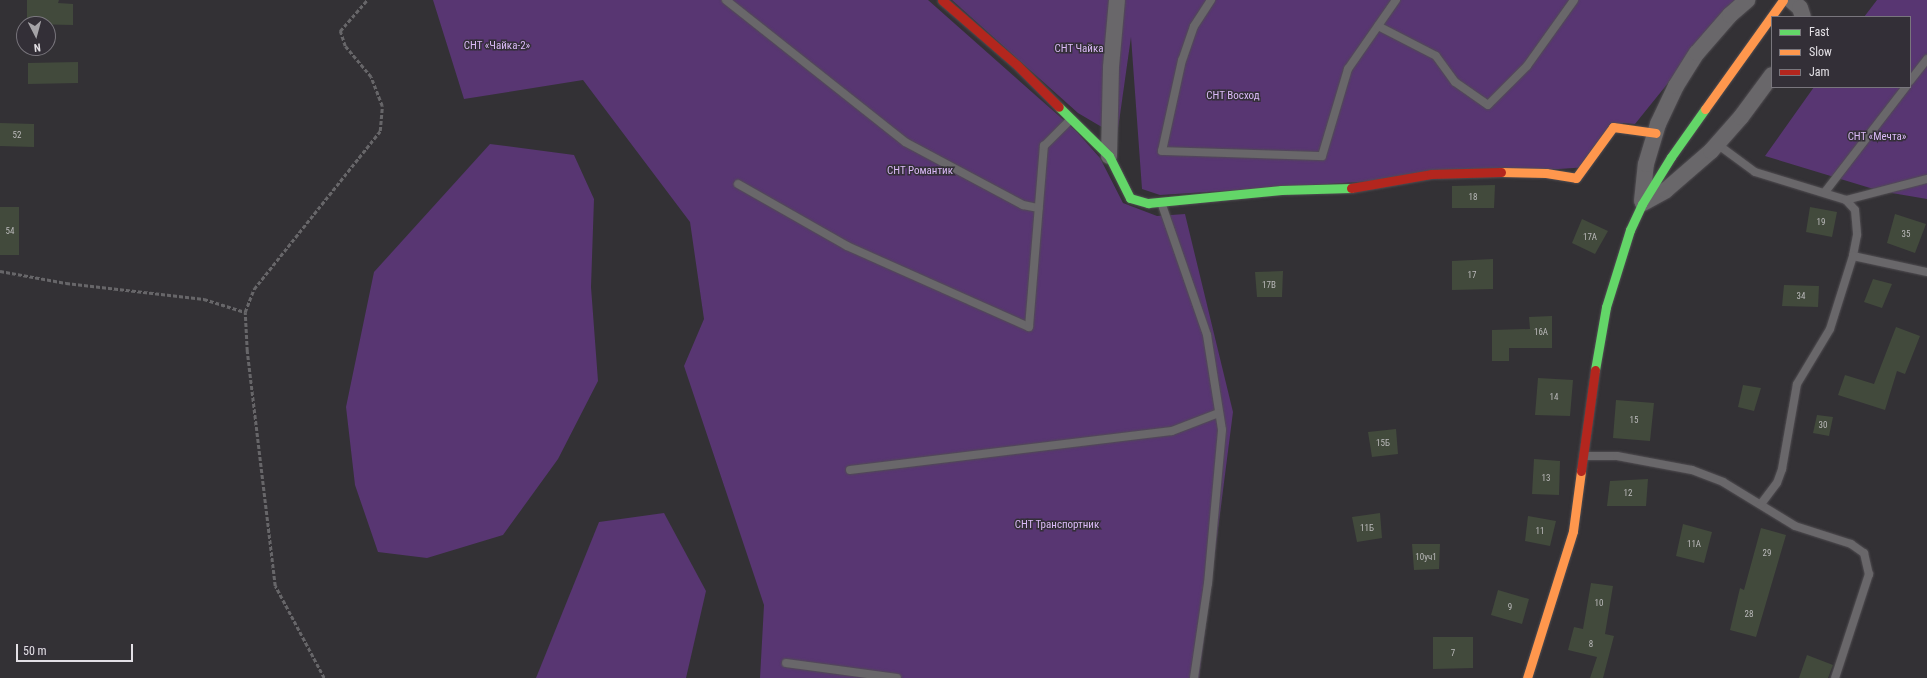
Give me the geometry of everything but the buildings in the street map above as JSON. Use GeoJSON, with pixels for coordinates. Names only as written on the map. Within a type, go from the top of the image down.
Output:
{"type":"FeatureCollection","features":[{"type":"Feature","properties":{"kind":"street"},"geometry":{"type":"LineString","coordinates":[[942,0],[1017,65],[1109,156],[1130,198],[1148,203],[1281,190],[1364,188],[1431,174],[1480,171],[1546,173],[1576,178],[1613,127],[1656,133]]}},
{"type":"Feature","properties":{"kind":"street"},"geometry":{"type":"LineString","coordinates":[[1109,156],[1111,66],[1117,0]]}},
{"type":"Feature","properties":{"kind":"street"},"geometry":{"type":"LineString","coordinates":[[1642,204],[1646,164],[1656,133],[1676,86],[1697,53],[1730,15],[1747,0]]}},
{"type":"Feature","properties":{"kind":"street"},"geometry":{"type":"LineString","coordinates":[[1771,16],[1783,0]]}},
{"type":"Feature","properties":{"kind":"street"},"geometry":{"type":"LineString","coordinates":[[1791,0],[1800,8],[1803,16]]}},
{"type":"Feature","properties":{"kind":"street"},"geometry":{"type":"LineString","coordinates":[[1527,678],[1573,531],[1597,354],[1606,307],[1618,264],[1642,204],[1670,157],[1771,17]]}},
{"type":"Feature","properties":{"kind":"street"},"geometry":{"type":"LineString","coordinates":[[1642,204],[1666,190],[1717,144],[1741,117],[1771,76]]}},
{"type":"Feature","properties":{"kind":"lane"},"geometry":{"type":"LineString","coordinates":[[726,0],[906,142],[1023,205],[1039,208]]}},
{"type":"Feature","properties":{"kind":"lane"},"geometry":{"type":"LineString","coordinates":[[1211,0],[1194,26],[1182,60],[1162,151],[1322,156],[1348,69],[1396,0]]}},
{"type":"Feature","properties":{"kind":"lane"},"geometry":{"type":"LineString","coordinates":[[1378,26],[1436,56],[1455,82],[1488,105],[1527,66],[1574,0]]}},
{"type":"Feature","properties":{"kind":"lane"},"geometry":{"type":"LineString","coordinates":[[1911,81],[1927,59]]}},
{"type":"Feature","properties":{"kind":"lane"},"geometry":{"type":"LineString","coordinates":[[1825,192],[1905,88]]}},
{"type":"Feature","properties":{"kind":"lane"},"geometry":{"type":"LineString","coordinates":[[738,184],[847,246],[1029,327],[1044,146],[1072,118]]}},
{"type":"Feature","properties":{"kind":"lane"},"geometry":{"type":"LineString","coordinates":[[1717,144],[1755,172],[1825,192],[1846,200],[1855,210],[1857,235],[1853,256],[1830,329],[1797,384],[1782,469],[1777,483],[1761,504]]}},
{"type":"Feature","properties":{"kind":"lane"},"geometry":{"type":"LineString","coordinates":[[1846,200],[1927,179]]}},
{"type":"Feature","properties":{"kind":"lane"},"geometry":{"type":"LineString","coordinates":[[1160,202],[1207,335],[1222,430],[1208,583],[1194,678]]}},
{"type":"Feature","properties":{"kind":"lane"},"geometry":{"type":"LineString","coordinates":[[1853,256],[1927,272]]}},
{"type":"Feature","properties":{"kind":"lane"},"geometry":{"type":"LineString","coordinates":[[850,470],[1172,431],[1219,413]]}},
{"type":"Feature","properties":{"kind":"lane"},"geometry":{"type":"LineString","coordinates":[[1584,456],[1617,456],[1692,470],[1723,482],[1795,526],[1851,544],[1864,553],[1869,574],[1835,678]]}},
{"type":"Feature","properties":{"kind":"lane"},"geometry":{"type":"LineString","coordinates":[[786,663],[897,678]]}},
{"type":"Feature","properties":{"kind":"path"},"geometry":{"type":"LineString","coordinates":[[324,678],[276,586],[247,351],[245,312],[254,289],[380,131],[382,106],[371,77],[345,46],[340,31],[367,0]]}},
{"type":"Feature","properties":{"kind":"path"},"geometry":{"type":"LineString","coordinates":[[0,271],[66,283],[204,299],[245,312]]}},
{"type":"Feature","properties":{"kind":"green space"},"geometry":{"type":"Polygon","coordinates":[[[433,0],[928,0],[1076,131],[1100,158],[1123,203],[1157,216],[1185,214],[1233,412],[1199,678],[760,678],[764,605],[684,366],[704,319],[690,222],[583,80],[464,99],[433,0]]]}},
{"type":"Feature","properties":{"kind":"green space","name":"СНТ Восход"},"geometry":{"type":"Polygon","coordinates":[[[952,0],[1735,0],[1635,124],[1623,123],[1589,167],[1160,195],[1142,189],[1131,37],[1117,136],[1078,113],[952,0]]]}},
{"type":"Feature","properties":{"kind":"green space","name":"СНТ «Мечта»"},"geometry":{"type":"Polygon","coordinates":[[[1877,0],[1927,0],[1927,199],[1880,191],[1765,156],[1813,88],[1911,88],[1911,16],[1865,16],[1877,0]]]}},
{"type":"Feature","properties":{"kind":"green space"},"geometry":{"type":"Polygon","coordinates":[[[490,144],[574,155],[594,199],[591,287],[598,381],[558,459],[503,535],[427,558],[378,552],[355,485],[346,407],[374,272],[490,144]]]}},
{"type":"Feature","properties":{"kind":"green space"},"geometry":{"type":"Polygon","coordinates":[[[664,513],[706,591],[686,678],[536,678],[599,522],[664,513]]]}},
{"type":"Feature","properties":{"kind":"traffic: fast"},"geometry":{"type":"LineString","coordinates":[[1059,107],[1109,156],[1130,198],[1148,203],[1281,190],[1351,188]]}},
{"type":"Feature","properties":{"kind":"traffic: fast"},"geometry":{"type":"LineString","coordinates":[[1595,370],[1606,307],[1630,230],[1642,204],[1671,157],[1705,109]]}},
{"type":"Feature","properties":{"kind":"traffic: slow"},"geometry":{"type":"LineString","coordinates":[[1772,16],[1783,0]]}},
{"type":"Feature","properties":{"kind":"traffic: slow"},"geometry":{"type":"LineString","coordinates":[[1705,109],[1771,17]]}},
{"type":"Feature","properties":{"kind":"traffic: slow"},"geometry":{"type":"LineString","coordinates":[[1501,172],[1546,173],[1576,178],[1613,127],[1656,133]]}},
{"type":"Feature","properties":{"kind":"traffic: slow"},"geometry":{"type":"LineString","coordinates":[[1527,678],[1573,531],[1581,471]]}},
{"type":"Feature","properties":{"kind":"traffic: jam"},"geometry":{"type":"LineString","coordinates":[[942,0],[1017,65],[1059,107]]}},
{"type":"Feature","properties":{"kind":"traffic: jam"},"geometry":{"type":"LineString","coordinates":[[1351,188],[1431,174],[1501,172]]}},
{"type":"Feature","properties":{"kind":"traffic: jam"},"geometry":{"type":"LineString","coordinates":[[1581,471],[1595,370]]}},
{"type":"Feature","properties":{"kind":"park label","name":"СНТ «Чайка-2»"},"geometry":{"type":"Point","coordinates":[497,46]}},
{"type":"Feature","properties":{"kind":"park label","name":"СНТ Чайка"},"geometry":{"type":"Point","coordinates":[1079,49]}},
{"type":"Feature","properties":{"kind":"park label","name":"СНТ Романтик"},"geometry":{"type":"Point","coordinates":[920,171]}},
{"type":"Feature","properties":{"kind":"park label","name":"СНТ Транспортник"},"geometry":{"type":"Point","coordinates":[1057,525]}}]}
